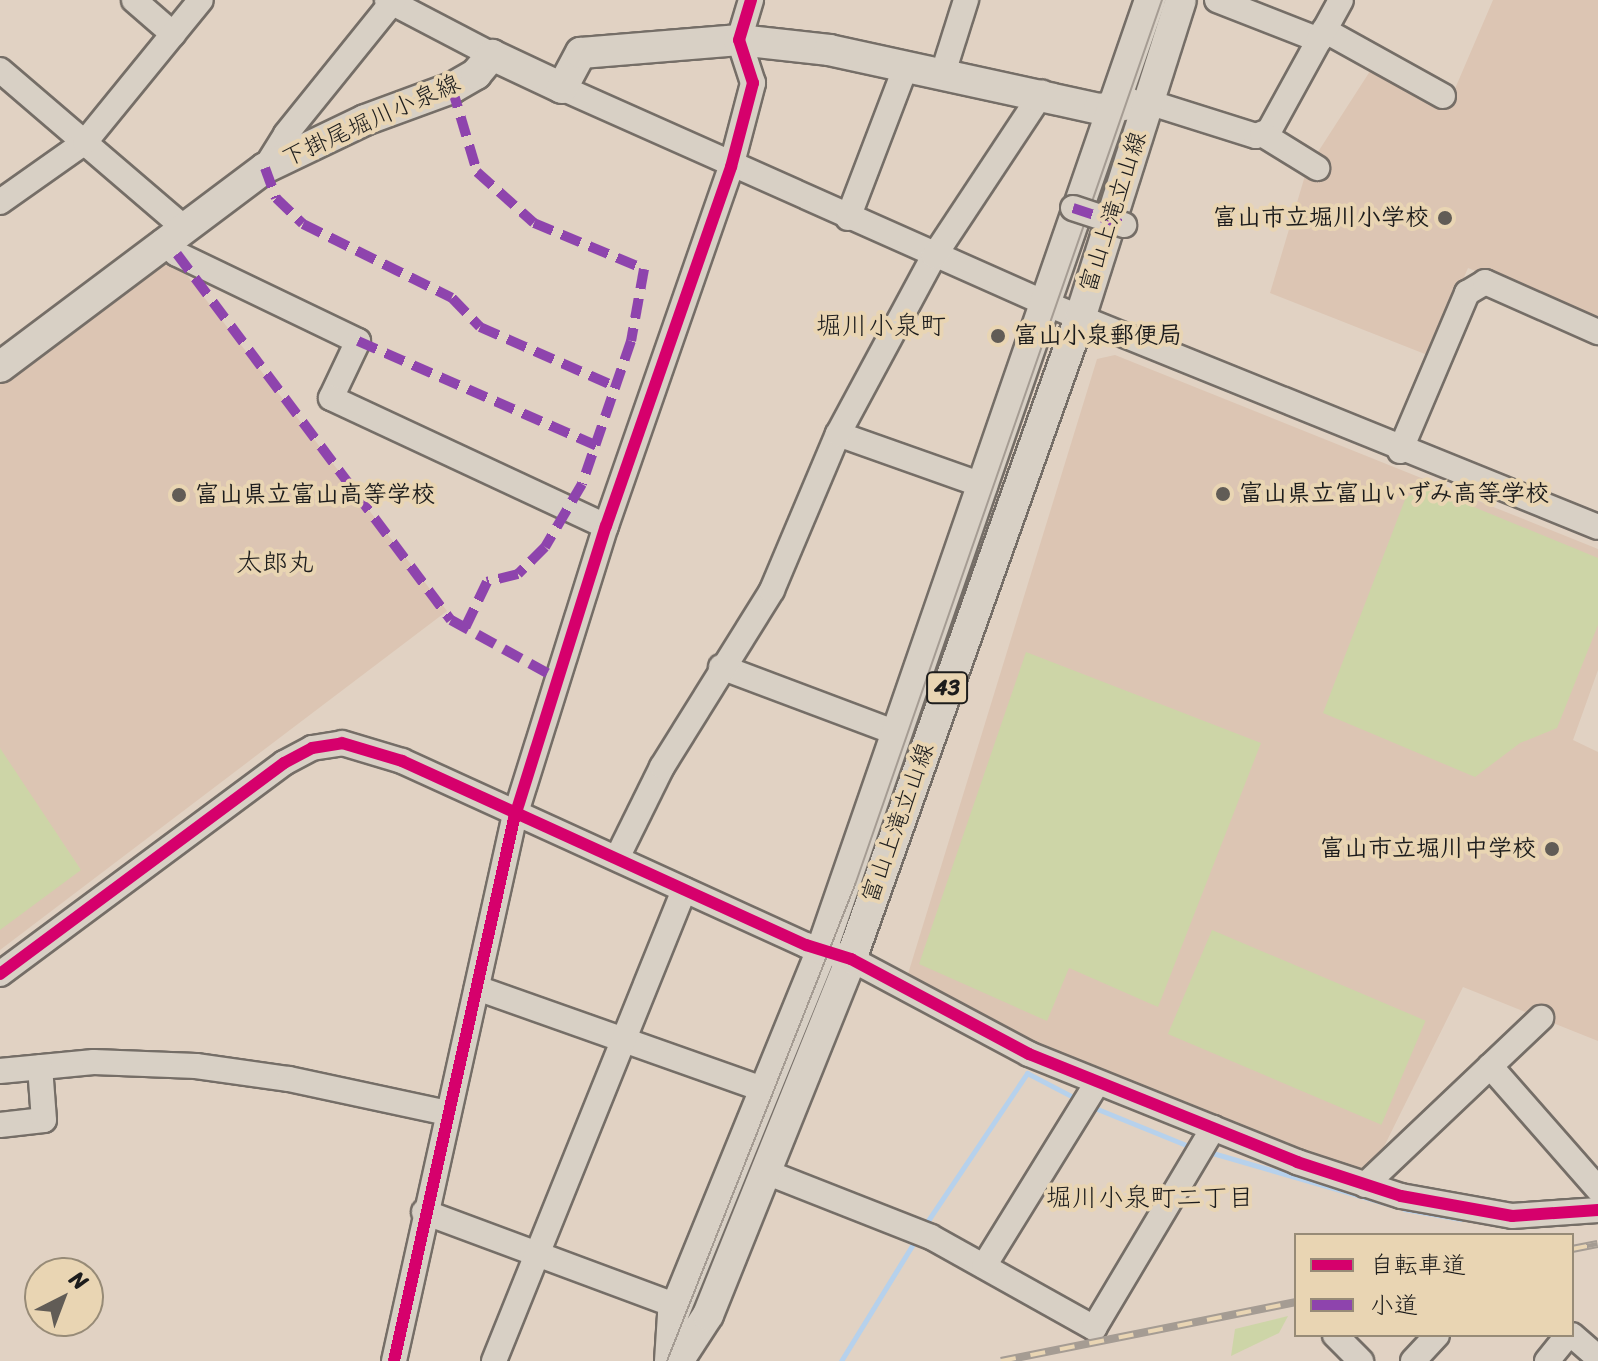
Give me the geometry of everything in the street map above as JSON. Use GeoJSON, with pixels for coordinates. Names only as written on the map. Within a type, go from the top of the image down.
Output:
{"type":"FeatureCollection","features":[{"type":"Feature","properties":{"kind":"main road","name":"富山上滝立山線"},"geometry":{"type":"LineString","coordinates":[[670,1361],[677,1306],[822,949],[985,486],[1150,0]]}},
{"type":"Feature","properties":{"kind":"main road","name":"富山上滝立山線"},"geometry":{"type":"LineString","coordinates":[[678,1361],[708,1315],[851,959],[1081,315],[1181,0]]}},
{"type":"Feature","properties":{"kind":"main road"},"geometry":{"type":"LineString","coordinates":[[492,55],[562,88],[581,53],[739,40],[943,73],[1042,93],[1099,109],[1148,102]]}},
{"type":"Feature","properties":{"kind":"main road","name":"下掛尾堀川小泉線"},"geometry":{"type":"LineString","coordinates":[[0,367],[265,168],[365,120],[452,88],[476,74],[492,55]]}},
{"type":"Feature","properties":{"kind":"street"},"geometry":{"type":"LineString","coordinates":[[134,0],[173,34]]}},
{"type":"Feature","properties":{"kind":"street"},"geometry":{"type":"LineString","coordinates":[[2,197],[85,142],[201,0]]}},
{"type":"Feature","properties":{"kind":"street"},"geometry":{"type":"LineString","coordinates":[[394,1361],[424,1212],[517,812],[606,526],[731,167],[753,83],[739,40],[751,0]]}},
{"type":"Feature","properties":{"kind":"street"},"geometry":{"type":"LineString","coordinates":[[943,73],[966,0]]}},
{"type":"Feature","properties":{"kind":"street"},"geometry":{"type":"LineString","coordinates":[[1217,0],[1322,35],[1443,96]]}},
{"type":"Feature","properties":{"kind":"street"},"geometry":{"type":"LineString","coordinates":[[1262,134],[1269,131],[1341,0]]}},
{"type":"Feature","properties":{"kind":"street"},"geometry":{"type":"LineString","coordinates":[[265,168],[286,134],[391,1],[492,55]]}},
{"type":"Feature","properties":{"kind":"street"},"geometry":{"type":"LineString","coordinates":[[848,218],[906,66]]}},
{"type":"Feature","properties":{"kind":"street"},"geometry":{"type":"LineString","coordinates":[[0,70],[85,142],[172,235],[177,254],[358,341],[331,398],[606,526]]}},
{"type":"Feature","properties":{"kind":"street"},"geometry":{"type":"LineString","coordinates":[[562,88],[731,167],[1047,304],[1081,315],[1400,451],[1598,527]]}},
{"type":"Feature","properties":{"kind":"street"},"geometry":{"type":"LineString","coordinates":[[617,858],[721,667],[772,590],[838,434],[934,256],[1042,93]]}},
{"type":"Feature","properties":{"kind":"street"},"geometry":{"type":"LineString","coordinates":[[1148,102],[1262,134],[1317,168]]}},
{"type":"Feature","properties":{"kind":"street"},"geometry":{"type":"LineString","coordinates":[[1073,208],[1124,225]]}},
{"type":"Feature","properties":{"kind":"street"},"geometry":{"type":"LineString","coordinates":[[1400,451],[1467,293],[1485,282],[1598,332]]}},
{"type":"Feature","properties":{"kind":"street"},"geometry":{"type":"LineString","coordinates":[[838,434],[985,486]]}},
{"type":"Feature","properties":{"kind":"street"},"geometry":{"type":"LineString","coordinates":[[721,667],[897,733]]}},
{"type":"Feature","properties":{"kind":"street"},"geometry":{"type":"LineString","coordinates":[[0,974],[284,763],[312,748],[342,743],[369,749],[517,812],[684,890],[851,959],[959,1021],[1097,1083],[1365,1185],[1512,1216],[1598,1210]]}},
{"type":"Feature","properties":{"kind":"street"},"geometry":{"type":"LineString","coordinates":[[494,1361],[684,890]]}},
{"type":"Feature","properties":{"kind":"street"},"geometry":{"type":"LineString","coordinates":[[477,988],[763,1089]]}},
{"type":"Feature","properties":{"kind":"street"},"geometry":{"type":"LineString","coordinates":[[1365,1185],[1541,1018]]}},
{"type":"Feature","properties":{"kind":"street"},"geometry":{"type":"LineString","coordinates":[[0,1071],[94,1062],[196,1066],[289,1079],[447,1113]]}},
{"type":"Feature","properties":{"kind":"street"},"geometry":{"type":"LineString","coordinates":[[1490,1066],[1598,1189]]}},
{"type":"Feature","properties":{"kind":"street"},"geometry":{"type":"LineString","coordinates":[[0,1125],[44,1120],[40,1067]]}},
{"type":"Feature","properties":{"kind":"street"},"geometry":{"type":"LineString","coordinates":[[984,1266],[1097,1083]]}},
{"type":"Feature","properties":{"kind":"street"},"geometry":{"type":"LineString","coordinates":[[766,1172],[931,1237],[1094,1328],[1213,1128]]}},
{"type":"Feature","properties":{"kind":"street"},"geometry":{"type":"LineString","coordinates":[[424,1212],[539,1251],[677,1306]]}},
{"type":"Feature","properties":{"kind":"street"},"geometry":{"type":"LineString","coordinates":[[1337,1337],[1361,1361]]}},
{"type":"Feature","properties":{"kind":"street"},"geometry":{"type":"LineString","coordinates":[[1413,1361],[1435,1337]]}},
{"type":"Feature","properties":{"kind":"street"},"geometry":{"type":"LineString","coordinates":[[1547,1361],[1568,1337]]}},
{"type":"Feature","properties":{"kind":"street"},"geometry":{"type":"LineString","coordinates":[[1572,1337],[1598,1358]]}},
{"type":"Feature","properties":{"kind":"shaded area","name":"富山市立堀川小学校"},"geometry":{"type":"Polygon","coordinates":[[[1493,0],[1598,0],[1598,321],[1468,268],[1430,356],[1270,293],[1307,169],[1374,65],[1448,105],[1493,0]]]}},
{"type":"Feature","properties":{"kind":"shaded area","name":"富山県立富山高等学校"},"geometry":{"type":"Polygon","coordinates":[[[169,252],[447,611],[0,950],[0,379],[169,252]]]}},
{"type":"Feature","properties":{"kind":"shaded area"},"geometry":{"type":"Polygon","coordinates":[[[1115,355],[1598,549],[1598,670],[1573,740],[1598,752],[1598,1041],[1463,987],[1365,1185],[1034,1045],[908,974],[1097,359],[1115,355]]]}},
{"type":"Feature","properties":{"kind":"green space"},"geometry":{"type":"Polygon","coordinates":[[[1430,489],[1598,558],[1598,625],[1557,728],[1520,743],[1475,777],[1323,713],[1406,497],[1430,489]]]}},
{"type":"Feature","properties":{"kind":"green space"},"geometry":{"type":"Polygon","coordinates":[[[1026,652],[1261,743],[1158,1007],[1069,968],[1047,1021],[919,964],[1026,652]]]}},
{"type":"Feature","properties":{"kind":"green space"},"geometry":{"type":"Polygon","coordinates":[[[0,748],[81,870],[0,930],[0,748]]]}},
{"type":"Feature","properties":{"kind":"green space"},"geometry":{"type":"Polygon","coordinates":[[[1212,930],[1426,1021],[1381,1125],[1168,1034],[1212,930]]]}},
{"type":"Feature","properties":{"kind":"green space"},"geometry":{"type":"Polygon","coordinates":[[[1288,1316],[1279,1333],[1231,1356],[1235,1329],[1288,1316]]]}},
{"type":"Feature","properties":{"kind":"waterway"},"geometry":{"type":"LineString","coordinates":[[923,1228],[1027,1073],[1077,1099]]}},
{"type":"Feature","properties":{"kind":"waterway"},"geometry":{"type":"LineString","coordinates":[[1090,1106],[1191,1147]]}},
{"type":"Feature","properties":{"kind":"waterway"},"geometry":{"type":"LineString","coordinates":[[1209,1152],[1395,1206]]}},
{"type":"Feature","properties":{"kind":"waterway"},"geometry":{"type":"LineString","coordinates":[[1404,1209],[1461,1219]]}},
{"type":"Feature","properties":{"kind":"waterway"},"geometry":{"type":"LineString","coordinates":[[841,1361],[916,1239]]}},
{"type":"Feature","properties":{"kind":"tram line"},"geometry":{"type":"LineString","coordinates":[[667,1361],[855,885],[1162,0]]}},
{"type":"Feature","properties":{"kind":"railway"},"geometry":{"type":"LineString","coordinates":[[1574,1249],[1598,1244]]}},
{"type":"Feature","properties":{"kind":"railway"},"geometry":{"type":"LineString","coordinates":[[1001,1361],[1294,1302]]}},
{"type":"Feature","properties":{"kind":"marked path"},"geometry":{"type":"LineString","coordinates":[[452,88],[477,172],[534,223],[644,269],[631,341],[582,484],[545,547],[518,574],[487,582],[465,628]]}},
{"type":"Feature","properties":{"kind":"marked path"},"geometry":{"type":"LineString","coordinates":[[265,168],[276,198],[303,224],[452,298],[480,327],[616,387]]}},
{"type":"Feature","properties":{"kind":"marked path"},"geometry":{"type":"LineString","coordinates":[[1073,208],[1124,225]]}},
{"type":"Feature","properties":{"kind":"marked path"},"geometry":{"type":"LineString","coordinates":[[177,254],[451,620],[558,679]]}},
{"type":"Feature","properties":{"kind":"marked path"},"geometry":{"type":"LineString","coordinates":[[358,341],[597,446]]}},
{"type":"Feature","properties":{"kind":"cycle path"},"geometry":{"type":"LineString","coordinates":[[394,1361],[514,819],[606,526],[731,167],[753,83],[739,40],[751,0]]}},
{"type":"Feature","properties":{"kind":"cycle path"},"geometry":{"type":"LineString","coordinates":[[0,974],[284,763],[312,748],[342,743],[402,761],[806,945],[851,959],[1029,1054],[1297,1162],[1401,1196],[1512,1216],[1598,1210]]}},
{"type":"Feature","properties":{"kind":"place","name":"富山市立堀川小学校"},"geometry":{"type":"Point","coordinates":[1445,218]}},
{"type":"Feature","properties":{"kind":"place","name":"富山小泉郵便局"},"geometry":{"type":"Point","coordinates":[998,336]}},
{"type":"Feature","properties":{"kind":"place","name":"富山県立富山いずみ高等学校"},"geometry":{"type":"Point","coordinates":[1223,494]}},
{"type":"Feature","properties":{"kind":"place","name":"富山県立富山高等学校"},"geometry":{"type":"Point","coordinates":[179,495]}},
{"type":"Feature","properties":{"kind":"place","name":"富山市立堀川中学校"},"geometry":{"type":"Point","coordinates":[1552,849]}},
{"type":"Feature","properties":{"kind":"district","name":"堀川小泉町"},"geometry":{"type":"Point","coordinates":[881,326]}},
{"type":"Feature","properties":{"kind":"district","name":"太郎丸"},"geometry":{"type":"Point","coordinates":[275,563]}},
{"type":"Feature","properties":{"kind":"district","name":"堀川小泉町二丁目"},"geometry":{"type":"Point","coordinates":[1150,1198]}}]}
